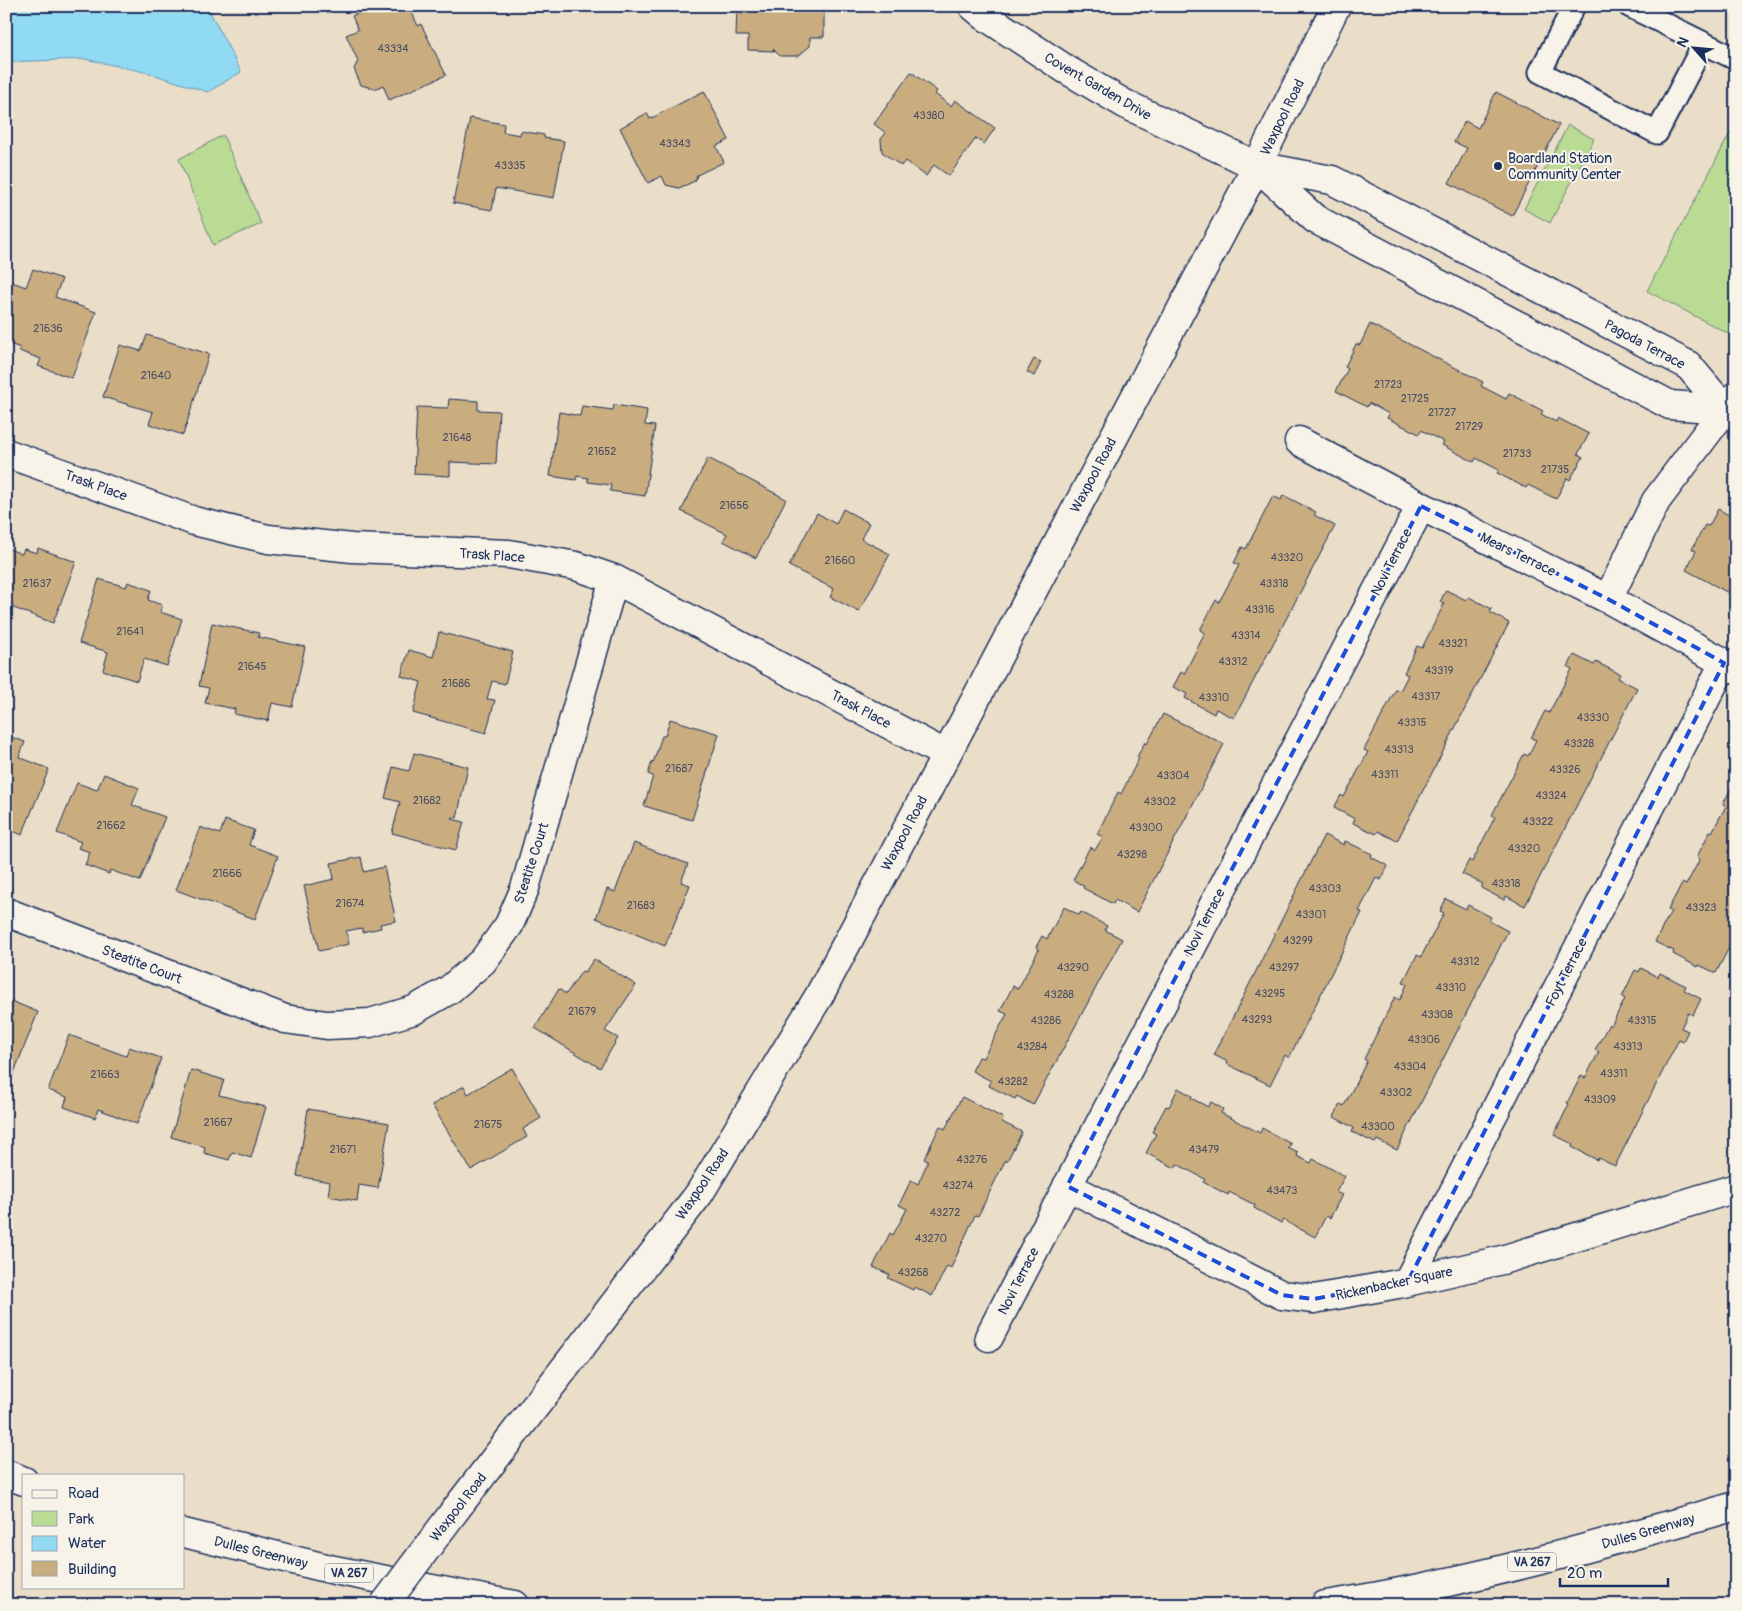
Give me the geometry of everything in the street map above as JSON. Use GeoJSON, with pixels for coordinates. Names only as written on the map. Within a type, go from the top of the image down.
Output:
{"type":"FeatureCollection","features":[{"type":"Feature","properties":{"kind":"main road","name":"Covent Garden Drive"},"geometry":{"type":"LineString","coordinates":[[973,6],[985,16],[1067,70],[1125,104],[1257,166]]}},
{"type":"Feature","properties":{"kind":"main road","name":"Waxpool Road"},"geometry":{"type":"LineString","coordinates":[[384,1605],[699,1194],[819,996],[945,754],[1257,166],[1336,6]]}},
{"type":"Feature","properties":{"kind":"main road"},"geometry":{"type":"LineString","coordinates":[[1257,166],[1315,219],[1670,405],[1730,402]]}},
{"type":"Feature","properties":{"kind":"main road","name":"Pagoda Terrace"},"geometry":{"type":"LineString","coordinates":[[1257,166],[1332,180],[1688,365],[1730,402]]}},
{"type":"Feature","properties":{"kind":"main road"},"geometry":{"type":"LineString","coordinates":[[1608,599],[1656,501],[1730,402]]}},
{"type":"Feature","properties":{"kind":"main road","name":"Mears Terrace"},"geometry":{"type":"LineString","coordinates":[[1298,442],[1421,506],[1608,599],[1730,666]]}},
{"type":"Feature","properties":{"kind":"main road","name":"Trask Place"},"geometry":{"type":"LineString","coordinates":[[6,453],[194,521],[268,539],[352,548],[509,554],[576,566],[614,579],[945,754]]}},
{"type":"Feature","properties":{"kind":"main road","name":"Novi Terrace"},"geometry":{"type":"LineString","coordinates":[[989,1337],[1421,506]]}},
{"type":"Feature","properties":{"kind":"main road","name":"Steatite Court"},"geometry":{"type":"LineString","coordinates":[[6,912],[285,1019],[327,1025],[370,1023],[414,1010],[449,990],[483,962],[509,925],[525,888],[614,579]]}},
{"type":"Feature","properties":{"kind":"main road","name":"Foyt Terrace"},"geometry":{"type":"LineString","coordinates":[[1408,1281],[1730,666]]}},
{"type":"Feature","properties":{"kind":"main road","name":"Rickenbacker Square"},"geometry":{"type":"LineString","coordinates":[[1067,1186],[1282,1296],[1314,1299],[1502,1260],[1736,1188]]}},
{"type":"Feature","properties":{"kind":"main road"},"geometry":{"type":"LineString","coordinates":[[6,1474],[22,1481]]}},
{"type":"Feature","properties":{"kind":"main road","name":"Dulles Greenway"},"geometry":{"type":"LineString","coordinates":[[1325,1605],[1484,1574],[1620,1539],[1736,1506]]}},
{"type":"Feature","properties":{"kind":"main road","name":"Dulles Greenway"},"geometry":{"type":"LineString","coordinates":[[185,1533],[334,1570],[515,1605]]}},
{"type":"Feature","properties":{"kind":"lane"},"geometry":{"type":"LineString","coordinates":[[1574,6],[1540,72],[1657,133],[1704,43]]}},
{"type":"Feature","properties":{"kind":"lane"},"geometry":{"type":"LineString","coordinates":[[1629,6],[1736,60]]}},
{"type":"Feature","properties":{"kind":"highlighted area"},"geometry":{"type":"Polygon","coordinates":[[[1421,506],[1608,599],[1724,663],[1408,1281],[1314,1299],[1282,1295],[1067,1186],[1421,506]]]}},
{"type":"Feature","properties":{"kind":"green space"},"geometry":{"type":"Polygon","coordinates":[[[1736,122],[1736,336],[1735,337],[1647,291],[1736,122]]]}},
{"type":"Feature","properties":{"kind":"green space"},"geometry":{"type":"Polygon","coordinates":[[[1568,125],[1594,139],[1550,223],[1524,209],[1568,125]]]}},
{"type":"Feature","properties":{"kind":"green space"},"geometry":{"type":"Polygon","coordinates":[[[223,135],[261,224],[213,245],[179,159],[223,135]]]}},
{"type":"Feature","properties":{"kind":"water"},"geometry":{"type":"Polygon","coordinates":[[[6,6],[207,6],[241,72],[208,92],[149,73],[85,59],[6,62],[6,6]]]}},
{"type":"Feature","properties":{"kind":"building"},"geometry":{"type":"Polygon","coordinates":[[[374,6],[409,6],[418,26],[421,24],[446,75],[389,100],[383,85],[375,89],[361,85],[354,69],[358,61],[346,35],[358,30],[352,16],[374,6]]]}},
{"type":"Feature","properties":{"kind":"building"},"geometry":{"type":"Polygon","coordinates":[[[737,6],[824,6],[824,37],[810,37],[810,46],[798,56],[780,56],[773,49],[774,51],[748,50],[748,36],[736,36],[737,6]]]}},
{"type":"Feature","properties":{"kind":"building"},"geometry":{"type":"Polygon","coordinates":[[[911,72],[937,91],[935,94],[951,106],[955,100],[995,128],[984,144],[976,138],[949,176],[934,165],[926,176],[905,161],[901,166],[882,152],[881,139],[886,133],[874,124],[911,72]]]}},
{"type":"Feature","properties":{"kind":"building"},"geometry":{"type":"Polygon","coordinates":[[[704,91],[729,140],[716,146],[724,162],[697,175],[695,181],[679,188],[666,185],[662,176],[648,183],[620,128],[647,113],[650,119],[704,91]]]}},
{"type":"Feature","properties":{"kind":"building","name":"Boardland Station Community Center"},"geometry":{"type":"Polygon","coordinates":[[[1496,92],[1559,125],[1512,216],[1449,183],[1467,148],[1454,142],[1465,121],[1478,128],[1496,92]]]}},
{"type":"Feature","properties":{"kind":"building"},"geometry":{"type":"Polygon","coordinates":[[[470,118],[504,124],[503,132],[520,135],[521,131],[544,135],[544,138],[564,141],[554,198],[496,188],[492,210],[453,203],[470,118]]]}},
{"type":"Feature","properties":{"kind":"building"},"geometry":{"type":"Polygon","coordinates":[[[33,269],[62,279],[55,297],[96,312],[72,378],[38,366],[41,359],[19,351],[21,348],[9,344],[8,348],[6,347],[6,280],[26,287],[33,269]]]}},
{"type":"Feature","properties":{"kind":"building"},"geometry":{"type":"Polygon","coordinates":[[[1370,324],[1483,382],[1481,386],[1506,399],[1509,393],[1543,411],[1541,414],[1556,422],[1558,418],[1589,434],[1578,454],[1583,457],[1570,480],[1567,478],[1556,499],[1528,485],[1526,488],[1497,473],[1499,470],[1476,458],[1474,462],[1442,445],[1444,442],[1421,430],[1419,434],[1387,418],[1389,414],[1369,403],[1367,407],[1336,391],[1348,369],[1345,367],[1356,344],[1360,345],[1370,324]]]}},
{"type":"Feature","properties":{"kind":"building"},"geometry":{"type":"Polygon","coordinates":[[[147,335],[209,354],[183,435],[149,424],[153,412],[103,397],[120,345],[141,351],[147,335]]]}},
{"type":"Feature","properties":{"kind":"building"},"geometry":{"type":"Polygon","coordinates":[[[1034,359],[1041,362],[1034,376],[1027,372],[1034,359]]]}},
{"type":"Feature","properties":{"kind":"building"},"geometry":{"type":"Polygon","coordinates":[[[449,399],[478,401],[478,410],[499,411],[496,464],[450,462],[450,476],[414,474],[417,407],[448,408],[449,399]]]}},
{"type":"Feature","properties":{"kind":"building"},"geometry":{"type":"Polygon","coordinates":[[[614,405],[647,410],[645,425],[655,426],[645,496],[610,491],[611,485],[588,482],[588,478],[577,476],[576,480],[550,476],[559,412],[580,416],[582,406],[613,410],[614,405]]]}},
{"type":"Feature","properties":{"kind":"building"},"geometry":{"type":"Polygon","coordinates":[[[708,458],[786,499],[756,558],[723,541],[727,534],[681,511],[708,458]]]}},
{"type":"Feature","properties":{"kind":"building"},"geometry":{"type":"Polygon","coordinates":[[[1283,495],[1316,512],[1314,515],[1335,526],[1234,718],[1216,709],[1214,714],[1185,698],[1187,694],[1173,687],[1181,672],[1184,674],[1205,633],[1200,630],[1216,600],[1219,602],[1239,565],[1234,563],[1242,547],[1246,549],[1273,496],[1281,500],[1283,495]]]}},
{"type":"Feature","properties":{"kind":"building"},"geometry":{"type":"Polygon","coordinates":[[[843,509],[869,523],[861,539],[890,554],[859,612],[830,597],[834,589],[789,566],[817,513],[836,524],[843,509]]]}},
{"type":"Feature","properties":{"kind":"building"},"geometry":{"type":"Polygon","coordinates":[[[1718,509],[1736,519],[1736,597],[1686,570],[1696,551],[1692,549],[1705,525],[1709,526],[1718,509]]]}},
{"type":"Feature","properties":{"kind":"building"},"geometry":{"type":"Polygon","coordinates":[[[6,548],[22,554],[24,549],[37,553],[38,548],[76,562],[53,623],[6,605],[6,548]]]}},
{"type":"Feature","properties":{"kind":"building"},"geometry":{"type":"Polygon","coordinates":[[[99,579],[126,587],[128,582],[151,590],[148,600],[162,605],[160,612],[182,619],[167,666],[144,659],[137,681],[103,670],[108,652],[79,643],[99,579]]]}},
{"type":"Feature","properties":{"kind":"building"},"geometry":{"type":"Polygon","coordinates":[[[1446,590],[1466,600],[1469,597],[1492,609],[1490,612],[1509,623],[1397,841],[1378,831],[1376,834],[1353,823],[1355,819],[1334,808],[1341,795],[1344,797],[1368,752],[1364,750],[1396,689],[1400,691],[1408,675],[1404,673],[1417,646],[1422,648],[1444,604],[1440,602],[1446,590]]]}},
{"type":"Feature","properties":{"kind":"building"},"geometry":{"type":"Polygon","coordinates":[[[212,623],[259,633],[258,637],[305,647],[292,707],[272,703],[268,721],[234,714],[235,709],[205,703],[209,688],[199,686],[212,623]]]}},
{"type":"Feature","properties":{"kind":"building"},"geometry":{"type":"Polygon","coordinates":[[[439,632],[513,652],[505,684],[492,681],[487,699],[495,700],[486,733],[413,713],[421,682],[401,676],[409,650],[433,657],[439,632]]]}},
{"type":"Feature","properties":{"kind":"building"},"geometry":{"type":"Polygon","coordinates":[[[1574,655],[1594,665],[1596,662],[1620,674],[1618,678],[1637,688],[1525,906],[1506,896],[1504,900],[1481,888],[1483,884],[1462,874],[1469,860],[1472,862],[1495,817],[1492,815],[1524,754],[1528,756],[1536,740],[1531,738],[1545,711],[1549,713],[1572,669],[1568,667],[1574,655]]]}},
{"type":"Feature","properties":{"kind":"building"},"geometry":{"type":"Polygon","coordinates":[[[1163,714],[1224,744],[1137,912],[1115,900],[1113,904],[1083,888],[1084,886],[1073,880],[1090,847],[1095,850],[1103,837],[1097,834],[1118,792],[1121,794],[1145,742],[1147,744],[1163,714]]]}},
{"type":"Feature","properties":{"kind":"building"},"geometry":{"type":"Polygon","coordinates":[[[670,719],[719,734],[692,820],[644,806],[653,776],[648,774],[662,736],[665,736],[670,719]]]}},
{"type":"Feature","properties":{"kind":"building"},"geometry":{"type":"Polygon","coordinates":[[[6,735],[25,742],[19,757],[49,769],[22,835],[6,828],[6,735]]]}},
{"type":"Feature","properties":{"kind":"building"},"geometry":{"type":"Polygon","coordinates":[[[414,753],[468,767],[457,818],[452,817],[452,819],[464,822],[456,850],[392,833],[400,802],[385,798],[393,767],[409,771],[414,753]]]}},
{"type":"Feature","properties":{"kind":"building"},"geometry":{"type":"Polygon","coordinates":[[[104,774],[139,788],[132,805],[165,817],[140,881],[110,870],[109,874],[85,865],[90,852],[78,848],[81,842],[57,833],[77,783],[97,790],[104,774]]]}},
{"type":"Feature","properties":{"kind":"building"},"geometry":{"type":"Polygon","coordinates":[[[1736,779],[1736,934],[1716,973],[1699,965],[1698,967],[1673,954],[1674,951],[1655,942],[1671,911],[1668,910],[1682,883],[1686,885],[1700,859],[1697,857],[1710,831],[1712,832],[1726,806],[1723,804],[1736,779]]]}},
{"type":"Feature","properties":{"kind":"building"},"geometry":{"type":"Polygon","coordinates":[[[225,820],[254,830],[249,845],[278,856],[255,919],[176,890],[200,827],[220,834],[225,820]]]}},
{"type":"Feature","properties":{"kind":"building"},"geometry":{"type":"Polygon","coordinates":[[[1324,835],[1344,845],[1345,841],[1372,854],[1371,857],[1388,866],[1381,880],[1376,878],[1359,911],[1362,912],[1289,1058],[1285,1055],[1270,1085],[1227,1064],[1228,1062],[1214,1055],[1324,835]]]}},
{"type":"Feature","properties":{"kind":"building"},"geometry":{"type":"Polygon","coordinates":[[[634,843],[688,864],[681,882],[690,885],[665,946],[596,918],[607,889],[615,892],[634,843]]]}},
{"type":"Feature","properties":{"kind":"building"},"geometry":{"type":"Polygon","coordinates":[[[361,857],[364,872],[384,867],[396,921],[380,924],[381,928],[362,932],[362,928],[346,931],[349,944],[319,951],[304,886],[334,879],[331,863],[361,857]]]}},
{"type":"Feature","properties":{"kind":"building"},"geometry":{"type":"Polygon","coordinates":[[[1446,899],[1466,909],[1468,905],[1491,917],[1489,921],[1508,931],[1397,1150],[1377,1140],[1375,1143],[1352,1132],[1354,1128],[1334,1117],[1340,1104],[1344,1106],[1367,1061],[1364,1059],[1395,997],[1400,1000],[1407,984],[1403,982],[1417,955],[1421,957],[1444,913],[1440,911],[1446,899]]]}},
{"type":"Feature","properties":{"kind":"building"},"geometry":{"type":"Polygon","coordinates":[[[1064,907],[1079,915],[1081,912],[1107,926],[1105,930],[1122,939],[1033,1105],[1017,1096],[1015,1099],[989,1086],[991,1081],[972,1071],[979,1057],[983,1058],[1007,1014],[1000,1011],[1013,986],[1018,989],[1039,949],[1036,947],[1042,936],[1047,939],[1064,907]]]}},
{"type":"Feature","properties":{"kind":"building"},"geometry":{"type":"Polygon","coordinates":[[[594,959],[636,985],[605,1031],[618,1038],[600,1068],[535,1028],[559,989],[566,994],[582,971],[585,972],[594,959]]]}},
{"type":"Feature","properties":{"kind":"building"},"geometry":{"type":"Polygon","coordinates":[[[1641,968],[1658,977],[1660,973],[1686,986],[1684,990],[1701,999],[1693,1015],[1688,1013],[1681,1028],[1688,1031],[1683,1041],[1679,1039],[1615,1166],[1598,1158],[1597,1160],[1572,1147],[1573,1144],[1554,1135],[1581,1076],[1585,1078],[1599,1052],[1595,1050],[1609,1024],[1611,1026],[1625,999],[1622,997],[1635,970],[1639,972],[1641,968]]]}},
{"type":"Feature","properties":{"kind":"building"},"geometry":{"type":"Polygon","coordinates":[[[6,999],[38,1012],[11,1080],[6,1078],[6,999]]]}},
{"type":"Feature","properties":{"kind":"building"},"geometry":{"type":"Polygon","coordinates":[[[69,1035],[126,1056],[129,1047],[161,1058],[137,1124],[98,1109],[95,1118],[64,1107],[67,1097],[48,1090],[69,1035]]]}},
{"type":"Feature","properties":{"kind":"building"},"geometry":{"type":"Polygon","coordinates":[[[512,1068],[541,1118],[523,1129],[527,1137],[471,1170],[432,1105],[464,1086],[468,1094],[512,1068]]]}},
{"type":"Feature","properties":{"kind":"building"},"geometry":{"type":"Polygon","coordinates":[[[191,1070],[224,1080],[219,1095],[266,1107],[251,1158],[232,1152],[229,1160],[204,1153],[205,1147],[171,1137],[191,1070]]]}},
{"type":"Feature","properties":{"kind":"building"},"geometry":{"type":"Polygon","coordinates":[[[1178,1088],[1208,1107],[1211,1102],[1223,1109],[1221,1113],[1260,1133],[1262,1128],[1291,1144],[1288,1148],[1298,1153],[1297,1156],[1311,1163],[1313,1159],[1345,1176],[1336,1192],[1342,1195],[1330,1218],[1326,1216],[1315,1237],[1283,1220],[1281,1223],[1254,1208],[1255,1205],[1229,1192],[1228,1195],[1203,1182],[1205,1179],[1177,1164],[1175,1168],[1146,1153],[1156,1134],[1152,1132],[1166,1106],[1169,1107],[1178,1088]]]}},
{"type":"Feature","properties":{"kind":"building"},"geometry":{"type":"Polygon","coordinates":[[[962,1097],[1003,1118],[1002,1122],[1022,1132],[1007,1161],[1005,1161],[978,1216],[975,1215],[951,1268],[947,1266],[932,1296],[915,1287],[913,1290],[888,1278],[890,1275],[873,1267],[890,1233],[893,1235],[907,1209],[899,1205],[911,1180],[918,1184],[928,1161],[924,1159],[940,1126],[945,1129],[962,1097]]]}},
{"type":"Feature","properties":{"kind":"building"},"geometry":{"type":"Polygon","coordinates":[[[308,1109],[389,1123],[378,1188],[359,1185],[357,1201],[328,1196],[330,1182],[297,1176],[308,1109]]]}},
{"type":"Feature","properties":{"kind":"place","name":"Boardland Station Community Center"},"geometry":{"type":"Point","coordinates":[1498,166]}}]}
